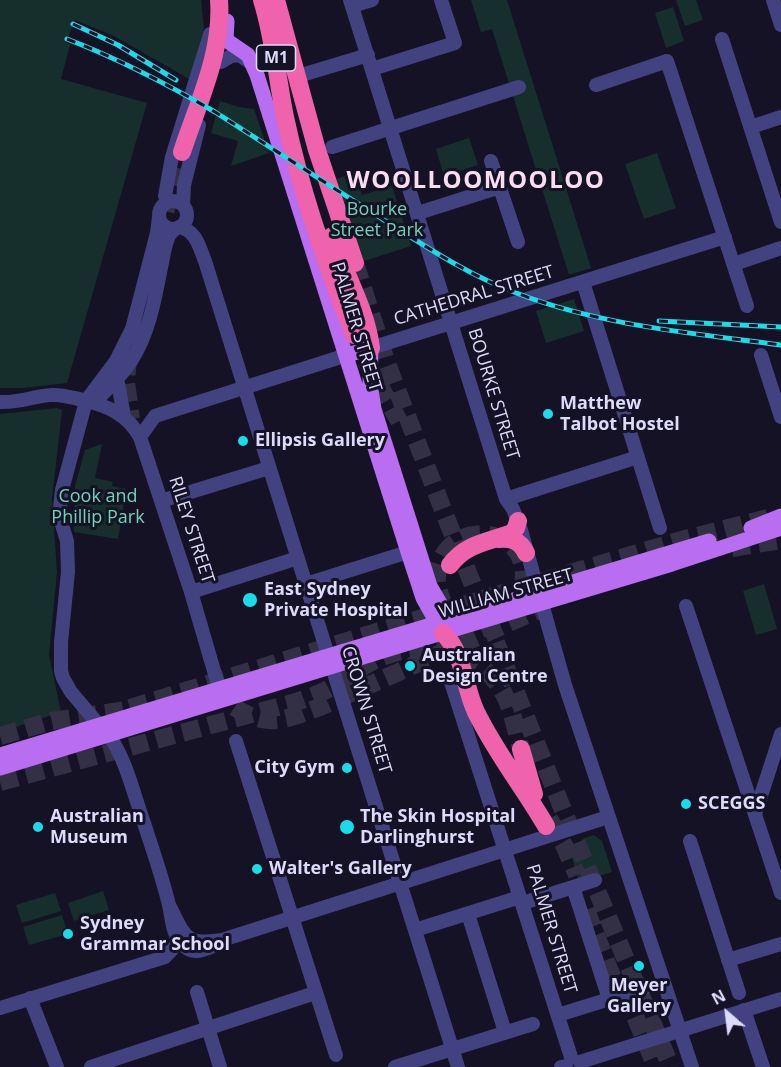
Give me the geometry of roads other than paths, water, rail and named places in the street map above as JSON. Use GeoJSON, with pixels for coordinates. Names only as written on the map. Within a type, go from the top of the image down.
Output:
{"type":"FeatureCollection","features":[{"type":"Feature","properties":{"kind":"highway"},"geometry":{"type":"LineString","coordinates":[[187,153],[215,52],[219,24],[219,0]]}},
{"type":"Feature","properties":{"kind":"highway","name":"M1"},"geometry":{"type":"LineString","coordinates":[[262,0],[277,64],[285,116],[301,179],[339,297],[354,334]]}},
{"type":"Feature","properties":{"kind":"highway","name":"M1"},"geometry":{"type":"LineString","coordinates":[[276,0],[313,134],[355,263]]}},
{"type":"Feature","properties":{"kind":"highway"},"geometry":{"type":"LineString","coordinates":[[313,134],[313,164],[325,215],[338,255],[366,323],[372,348]]}},
{"type":"Feature","properties":{"kind":"highway"},"geometry":{"type":"LineString","coordinates":[[450,565],[468,547],[512,533],[516,528],[512,510]]}},
{"type":"Feature","properties":{"kind":"highway"},"geometry":{"type":"LineString","coordinates":[[494,539],[515,540],[526,553]]}},
{"type":"Feature","properties":{"kind":"highway"},"geometry":{"type":"LineString","coordinates":[[439,628],[454,646],[480,720],[545,824],[527,774],[521,749]]}},
{"type":"Feature","properties":{"kind":"main road"},"geometry":{"type":"LineString","coordinates":[[225,0],[226,40]]}},
{"type":"Feature","properties":{"kind":"main road","name":"PALMER STREET"},"geometry":{"type":"LineString","coordinates":[[226,40],[247,53],[254,66],[347,355],[359,403],[423,598],[439,628]]}},
{"type":"Feature","properties":{"kind":"main road","name":"PALMER STREET"},"geometry":{"type":"LineString","coordinates":[[372,348],[370,384],[374,409],[420,559],[441,608],[446,613],[457,616]]}},
{"type":"Feature","properties":{"kind":"main road","name":"CATHEDRAL STREET"},"geometry":{"type":"LineString","coordinates":[[347,355],[372,348]]}},
{"type":"Feature","properties":{"kind":"main road","name":"WILLIAM STREET"},"geometry":{"type":"LineString","coordinates":[[0,768],[103,730],[540,597],[781,518]]}},
{"type":"Feature","properties":{"kind":"main road","name":"WILLIAM STREET"},"geometry":{"type":"LineString","coordinates":[[439,628],[457,616],[540,597],[581,592],[781,528]]}},
{"type":"Feature","properties":{"kind":"main road"},"geometry":{"type":"LineString","coordinates":[[736,543],[781,535]]}},
{"type":"Feature","properties":{"kind":"main road","name":"WILLIAM STREET"},"geometry":{"type":"LineString","coordinates":[[0,754],[103,730]]}},
{"type":"Feature","properties":{"kind":"street"},"geometry":{"type":"LineString","coordinates":[[213,0],[208,43],[172,158],[139,306],[122,350],[90,402],[62,490],[60,508],[67,541],[68,572],[61,642],[63,678],[72,693],[117,750],[131,783],[169,904],[174,930],[183,939],[187,949],[199,952],[222,940],[608,817]]}},
{"type":"Feature","properties":{"kind":"street"},"geometry":{"type":"LineString","coordinates":[[351,3],[372,0]]}},
{"type":"Feature","properties":{"kind":"street"},"geometry":{"type":"LineString","coordinates":[[372,69],[455,43],[441,0]]}},
{"type":"Feature","properties":{"kind":"street","name":"BOURKE STREET"},"geometry":{"type":"LineString","coordinates":[[351,3],[512,510],[524,538],[526,553],[565,684],[692,1067]]}},
{"type":"Feature","properties":{"kind":"street"},"geometry":{"type":"LineString","coordinates":[[722,39],[751,127],[775,182],[781,222]]}},
{"type":"Feature","properties":{"kind":"street"},"geometry":{"type":"LineString","coordinates":[[177,228],[169,229],[163,225],[162,206],[203,113],[221,62],[226,40]]}},
{"type":"Feature","properties":{"kind":"street"},"geometry":{"type":"LineString","coordinates":[[221,62],[231,56],[239,55],[254,66]]}},
{"type":"Feature","properties":{"kind":"street"},"geometry":{"type":"LineString","coordinates":[[305,74],[368,55]]}},
{"type":"Feature","properties":{"kind":"street"},"geometry":{"type":"LineString","coordinates":[[596,85],[668,61],[747,306]]}},
{"type":"Feature","properties":{"kind":"street"},"geometry":{"type":"LineString","coordinates":[[332,147],[519,87]]}},
{"type":"Feature","properties":{"kind":"street"},"geometry":{"type":"LineString","coordinates":[[751,127],[781,117]]}},
{"type":"Feature","properties":{"kind":"street"},"geometry":{"type":"LineString","coordinates":[[90,402],[117,378],[132,360],[142,342],[168,239],[187,218],[182,191],[187,153]]}},
{"type":"Feature","properties":{"kind":"street"},"geometry":{"type":"LineString","coordinates":[[491,161],[519,243]]}},
{"type":"Feature","properties":{"kind":"street"},"geometry":{"type":"LineString","coordinates":[[418,213],[500,187]]}},
{"type":"Feature","properties":{"kind":"street"},"geometry":{"type":"LineString","coordinates":[[162,206],[172,201],[183,206]]}},
{"type":"Feature","properties":{"kind":"street","name":"CROWN STREET"},"geometry":{"type":"LineString","coordinates":[[183,206],[199,229],[205,261]]}},
{"type":"Feature","properties":{"kind":"street","name":"CROWN STREET"},"geometry":{"type":"LineString","coordinates":[[177,228],[189,231],[195,237],[205,261],[458,1067]]}},
{"type":"Feature","properties":{"kind":"street","name":"CATHEDRAL STREET"},"geometry":{"type":"LineString","coordinates":[[372,348],[725,237]]}},
{"type":"Feature","properties":{"kind":"street"},"geometry":{"type":"LineString","coordinates":[[734,264],[781,248]]}},
{"type":"Feature","properties":{"kind":"street"},"geometry":{"type":"LineString","coordinates":[[139,306],[144,302],[161,265]]}},
{"type":"Feature","properties":{"kind":"street"},"geometry":{"type":"LineString","coordinates":[[583,282],[660,528]]}},
{"type":"Feature","properties":{"kind":"street","name":"CATHEDRAL STREET"},"geometry":{"type":"LineString","coordinates":[[140,437],[155,417],[347,355]]}},
{"type":"Feature","properties":{"kind":"street"},"geometry":{"type":"LineString","coordinates":[[761,355],[781,417]]}},
{"type":"Feature","properties":{"kind":"street"},"geometry":{"type":"LineString","coordinates":[[117,378],[124,416]]}},
{"type":"Feature","properties":{"kind":"street","name":"RILEY STREET"},"geometry":{"type":"LineString","coordinates":[[0,402],[21,402],[51,395],[63,395],[90,402],[124,416],[140,437],[191,592],[221,694]]}},
{"type":"Feature","properties":{"kind":"street"},"geometry":{"type":"LineString","coordinates":[[512,510],[638,456]]}},
{"type":"Feature","properties":{"kind":"street"},"geometry":{"type":"LineString","coordinates":[[161,501],[269,468]]}},
{"type":"Feature","properties":{"kind":"street"},"geometry":{"type":"LineString","coordinates":[[306,584],[408,552]]}},
{"type":"Feature","properties":{"kind":"street"},"geometry":{"type":"LineString","coordinates":[[191,592],[298,558]]}},
{"type":"Feature","properties":{"kind":"street"},"geometry":{"type":"LineString","coordinates":[[686,606],[781,892]]}},
{"type":"Feature","properties":{"kind":"street","name":"PALMER STREET"},"geometry":{"type":"LineString","coordinates":[[447,678],[451,682],[506,850],[558,1015],[571,1064]]}},
{"type":"Feature","properties":{"kind":"street"},"geometry":{"type":"LineString","coordinates":[[755,814],[781,734]]}},
{"type":"Feature","properties":{"kind":"street"},"geometry":{"type":"LineString","coordinates":[[236,741],[336,1055]]}},
{"type":"Feature","properties":{"kind":"street"},"geometry":{"type":"LineString","coordinates":[[690,841],[739,993]]}},
{"type":"Feature","properties":{"kind":"street"},"geometry":{"type":"LineString","coordinates":[[415,930],[595,880]]}},
{"type":"Feature","properties":{"kind":"street"},"geometry":{"type":"LineString","coordinates":[[573,887],[609,999]]}},
{"type":"Feature","properties":{"kind":"street"},"geometry":{"type":"LineString","coordinates":[[468,914],[505,1032]]}},
{"type":"Feature","properties":{"kind":"street"},"geometry":{"type":"LineString","coordinates":[[0,1008],[165,957],[183,939]]}},
{"type":"Feature","properties":{"kind":"street"},"geometry":{"type":"LineString","coordinates":[[728,960],[781,944]]}},
{"type":"Feature","properties":{"kind":"street"},"geometry":{"type":"LineString","coordinates":[[558,1015],[645,988]]}},
{"type":"Feature","properties":{"kind":"street"},"geometry":{"type":"LineString","coordinates":[[196,992],[220,1067]]}},
{"type":"Feature","properties":{"kind":"street"},"geometry":{"type":"LineString","coordinates":[[91,1067],[128,1061],[207,1027],[315,993]]}},
{"type":"Feature","properties":{"kind":"street"},"geometry":{"type":"LineString","coordinates":[[30,998],[57,1067]]}},
{"type":"Feature","properties":{"kind":"street"},"geometry":{"type":"LineString","coordinates":[[571,1064],[781,999]]}},
{"type":"Feature","properties":{"kind":"street"},"geometry":{"type":"LineString","coordinates":[[744,1010],[763,1067]]}},
{"type":"Feature","properties":{"kind":"street"},"geometry":{"type":"LineString","coordinates":[[395,1067],[533,1024]]}},
{"type":"Feature","properties":{"kind":"tunnel"},"geometry":{"type":"LineString","coordinates":[[158,237],[182,152]]}},
{"type":"Feature","properties":{"kind":"tunnel"},"geometry":{"type":"LineString","coordinates":[[355,263],[386,361],[445,515],[563,810],[671,1067]]}},
{"type":"Feature","properties":{"kind":"tunnel"},"geometry":{"type":"LineString","coordinates":[[128,357],[126,382],[131,419]]}},
{"type":"Feature","properties":{"kind":"tunnel"},"geometry":{"type":"LineString","coordinates":[[366,361],[399,421]]}},
{"type":"Feature","properties":{"kind":"tunnel"},"geometry":{"type":"LineString","coordinates":[[130,708],[503,593],[685,539],[768,518]]}},
{"type":"Feature","properties":{"kind":"tunnel"},"geometry":{"type":"LineString","coordinates":[[445,608],[437,580],[443,555],[456,542],[472,535],[490,535],[506,541],[518,554],[524,572],[520,596]]}},
{"type":"Feature","properties":{"kind":"tunnel"},"geometry":{"type":"LineString","coordinates":[[732,548],[781,540]]}},
{"type":"Feature","properties":{"kind":"tunnel"},"geometry":{"type":"LineString","coordinates":[[216,688],[234,707],[250,716],[267,720],[287,718],[320,707],[547,606]]}},
{"type":"Feature","properties":{"kind":"tunnel"},"geometry":{"type":"LineString","coordinates":[[0,782],[296,702],[330,688],[377,659],[413,650],[431,649],[449,652],[481,667],[505,696],[521,749]]}},
{"type":"Feature","properties":{"kind":"tunnel"},"geometry":{"type":"LineString","coordinates":[[0,736],[52,721],[140,708]]}},
{"type":"Feature","properties":{"kind":"tunnel"},"geometry":{"type":"LineString","coordinates":[[549,819],[577,875]]}},
{"type":"Feature","properties":{"kind":"tunnel"},"geometry":{"type":"LineString","coordinates":[[586,910],[624,1007]]}},
{"type":"Feature","properties":{"kind":"tunnel"},"geometry":{"type":"LineString","coordinates":[[625,992],[656,1067]]}},
{"type":"Feature","properties":{"kind":"railway"},"geometry":{"type":"LineString","coordinates":[[73,24],[118,45],[176,80]]}},
{"type":"Feature","properties":{"kind":"railway"},"geometry":{"type":"LineString","coordinates":[[67,39],[161,82],[215,112],[428,248],[481,278],[519,294],[583,314],[648,327],[781,345]]}},
{"type":"Feature","properties":{"kind":"railway"},"geometry":{"type":"LineString","coordinates":[[659,321],[781,327]]}},
{"type":"Feature","properties":{"kind":"place","name":"Matthew Talbot Hostel"},"geometry":{"type":"Point","coordinates":[548,414]}},
{"type":"Feature","properties":{"kind":"place","name":"Ellipsis Gallery"},"geometry":{"type":"Point","coordinates":[243,441]}},
{"type":"Feature","properties":{"kind":"place","name":"East Sydney Private Hospital"},"geometry":{"type":"Point","coordinates":[250,600]}},
{"type":"Feature","properties":{"kind":"place","name":"Australian Design Centre"},"geometry":{"type":"Point","coordinates":[410,666]}},
{"type":"Feature","properties":{"kind":"place","name":"City Gym"},"geometry":{"type":"Point","coordinates":[347,768]}},
{"type":"Feature","properties":{"kind":"place","name":"SCEGGS"},"geometry":{"type":"Point","coordinates":[686,804]}},
{"type":"Feature","properties":{"kind":"place","name":"Australian Museum"},"geometry":{"type":"Point","coordinates":[38,827]}},
{"type":"Feature","properties":{"kind":"place","name":"The Skin Hospital Darlinghurst"},"geometry":{"type":"Point","coordinates":[347,827]}},
{"type":"Feature","properties":{"kind":"place","name":"Walter's Gallery"},"geometry":{"type":"Point","coordinates":[257,869]}},
{"type":"Feature","properties":{"kind":"place","name":"Sydney Grammar School"},"geometry":{"type":"Point","coordinates":[68,934]}},
{"type":"Feature","properties":{"kind":"place","name":"Meyer Gallery"},"geometry":{"type":"Point","coordinates":[639,966]}},
{"type":"Feature","properties":{"kind":"district","name":"WOOLLOOMOOLOO"},"geometry":{"type":"Point","coordinates":[476,181]}},
{"type":"Feature","properties":{"kind":"park label","name":"Bourke Street Park"},"geometry":{"type":"Point","coordinates":[377,220]}},
{"type":"Feature","properties":{"kind":"park label","name":"Cook and Phillip Park"},"geometry":{"type":"Point","coordinates":[98,507]}}]}
